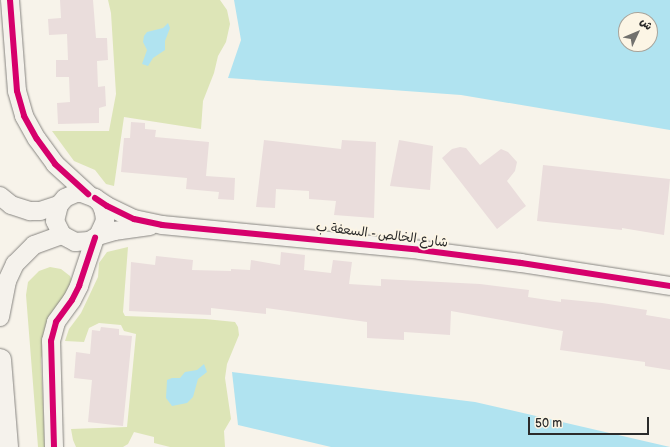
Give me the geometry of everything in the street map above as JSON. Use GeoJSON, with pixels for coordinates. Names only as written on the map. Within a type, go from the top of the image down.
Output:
{"type":"FeatureCollection","features":[{"type":"Feature","properties":{"kind":"main road"},"geometry":{"type":"LineString","coordinates":[[0,360],[7,447]]}},
{"type":"Feature","properties":{"kind":"street"},"geometry":{"type":"LineString","coordinates":[[10,0],[17,91],[20,104],[30,128],[44,150],[56,175],[60,203],[55,220],[79,258],[81,279]]}},
{"type":"Feature","properties":{"kind":"street"},"geometry":{"type":"LineString","coordinates":[[44,150],[68,177],[101,204],[105,220],[103,229],[96,237],[72,300],[56,322],[51,340],[54,447]]}},
{"type":"Feature","properties":{"kind":"street"},"geometry":{"type":"LineString","coordinates":[[0,196],[11,205],[30,211],[40,211],[60,203],[65,198],[76,193],[92,196]]}},
{"type":"Feature","properties":{"kind":"street","name":"شارع الخالص - السعفة ب"},"geometry":{"type":"LineString","coordinates":[[92,196],[107,206],[134,219],[162,225],[320,239],[428,251],[521,263],[670,286]]}},
{"type":"Feature","properties":{"kind":"street","name":"شارع الخالص - السعفة ب"},"geometry":{"type":"LineString","coordinates":[[96,237],[130,228],[162,225]]}},
{"type":"Feature","properties":{"kind":"street"},"geometry":{"type":"LineString","coordinates":[[0,317],[7,281],[15,264],[34,245],[65,238],[82,243],[96,237]]}},
{"type":"Feature","properties":{"kind":"green space"},"geometry":{"type":"Polygon","coordinates":[[[108,0],[220,0],[227,10],[230,24],[226,42],[218,56],[214,73],[203,101],[201,129],[124,117],[114,186],[106,184],[95,170],[74,161],[52,131],[109,131],[116,94],[111,13],[108,0]]]}},
{"type":"Feature","properties":{"kind":"green space"},"geometry":{"type":"Polygon","coordinates":[[[128,247],[123,312],[125,316],[205,319],[235,322],[238,327],[239,335],[227,364],[225,378],[231,419],[224,431],[225,447],[170,447],[154,443],[154,437],[134,432],[128,444],[123,447],[76,447],[71,429],[127,427],[136,334],[124,331],[121,325],[99,323],[89,328],[84,342],[65,341],[69,329],[81,313],[98,277],[99,263],[107,252],[128,247]]]}},
{"type":"Feature","properties":{"kind":"green space"},"geometry":{"type":"Polygon","coordinates":[[[50,267],[61,269],[70,276],[76,291],[46,343],[41,359],[45,447],[38,447],[26,295],[28,282],[39,271],[50,267]]]}},
{"type":"Feature","properties":{"kind":"water"},"geometry":{"type":"Polygon","coordinates":[[[234,0],[670,0],[670,130],[461,95],[228,78],[241,40],[234,0]]]}},
{"type":"Feature","properties":{"kind":"water"},"geometry":{"type":"Polygon","coordinates":[[[168,23],[170,28],[165,41],[165,50],[153,58],[148,66],[142,64],[147,50],[143,42],[144,36],[147,32],[163,28],[168,23]]]}},
{"type":"Feature","properties":{"kind":"water"},"geometry":{"type":"Polygon","coordinates":[[[204,364],[207,372],[198,379],[193,397],[187,403],[172,406],[166,398],[167,380],[172,378],[180,378],[185,372],[197,370],[204,364]]]}},
{"type":"Feature","properties":{"kind":"water"},"geometry":{"type":"Polygon","coordinates":[[[232,372],[475,402],[670,447],[331,447],[238,425],[232,372]]]}},
{"type":"Feature","properties":{"kind":"building"},"geometry":{"type":"Polygon","coordinates":[[[60,0],[93,0],[96,38],[107,38],[108,60],[97,61],[98,87],[105,86],[106,106],[99,108],[99,123],[58,124],[57,103],[70,102],[69,77],[56,77],[56,60],[68,60],[67,34],[49,35],[48,19],[61,18],[60,0]]]}},
{"type":"Feature","properties":{"kind":"building"},"geometry":{"type":"Polygon","coordinates":[[[131,122],[145,123],[145,129],[156,130],[155,137],[209,142],[206,176],[235,178],[234,200],[218,199],[219,192],[186,189],[187,178],[121,172],[124,138],[130,138],[131,122]]]}},
{"type":"Feature","properties":{"kind":"building"},"geometry":{"type":"Polygon","coordinates":[[[264,140],[341,149],[342,140],[376,142],[374,218],[334,215],[336,201],[309,199],[309,191],[276,189],[275,208],[256,207],[264,140]]]}},
{"type":"Feature","properties":{"kind":"building"},"geometry":{"type":"Polygon","coordinates":[[[399,140],[433,146],[430,190],[390,186],[399,140]]]}},
{"type":"Feature","properties":{"kind":"building"},"geometry":{"type":"Polygon","coordinates":[[[460,147],[466,148],[480,165],[501,149],[508,152],[517,162],[515,171],[507,181],[526,206],[497,229],[442,158],[452,149],[460,147]]]}},
{"type":"Feature","properties":{"kind":"building"},"geometry":{"type":"Polygon","coordinates":[[[543,165],[670,179],[664,235],[622,228],[622,230],[537,221],[543,165]]]}},
{"type":"Feature","properties":{"kind":"building"},"geometry":{"type":"Polygon","coordinates":[[[281,252],[305,255],[304,270],[331,273],[333,260],[352,262],[349,284],[381,286],[381,279],[480,284],[529,290],[528,297],[561,302],[561,299],[602,303],[647,310],[646,315],[670,319],[670,370],[645,366],[645,362],[560,350],[563,331],[451,311],[450,335],[404,332],[404,340],[367,338],[367,322],[266,308],[266,314],[211,308],[211,315],[129,311],[131,262],[155,265],[156,256],[193,260],[192,270],[250,270],[251,260],[280,265],[281,252]]]}},
{"type":"Feature","properties":{"kind":"building"},"geometry":{"type":"Polygon","coordinates":[[[101,327],[119,329],[119,335],[132,336],[123,426],[88,422],[92,380],[74,378],[76,352],[90,354],[92,330],[100,331],[101,327]]]}},
{"type":"Feature","properties":{"kind":"cycle path"},"geometry":{"type":"LineString","coordinates":[[10,0],[17,91],[24,116],[37,139],[55,164],[88,194]]}},
{"type":"Feature","properties":{"kind":"cycle path"},"geometry":{"type":"LineString","coordinates":[[95,198],[107,206],[134,219],[162,225],[420,250],[521,263],[670,286]]}},
{"type":"Feature","properties":{"kind":"cycle path"},"geometry":{"type":"LineString","coordinates":[[54,447],[51,341],[56,322],[72,300],[79,286],[95,238]]}}]}
